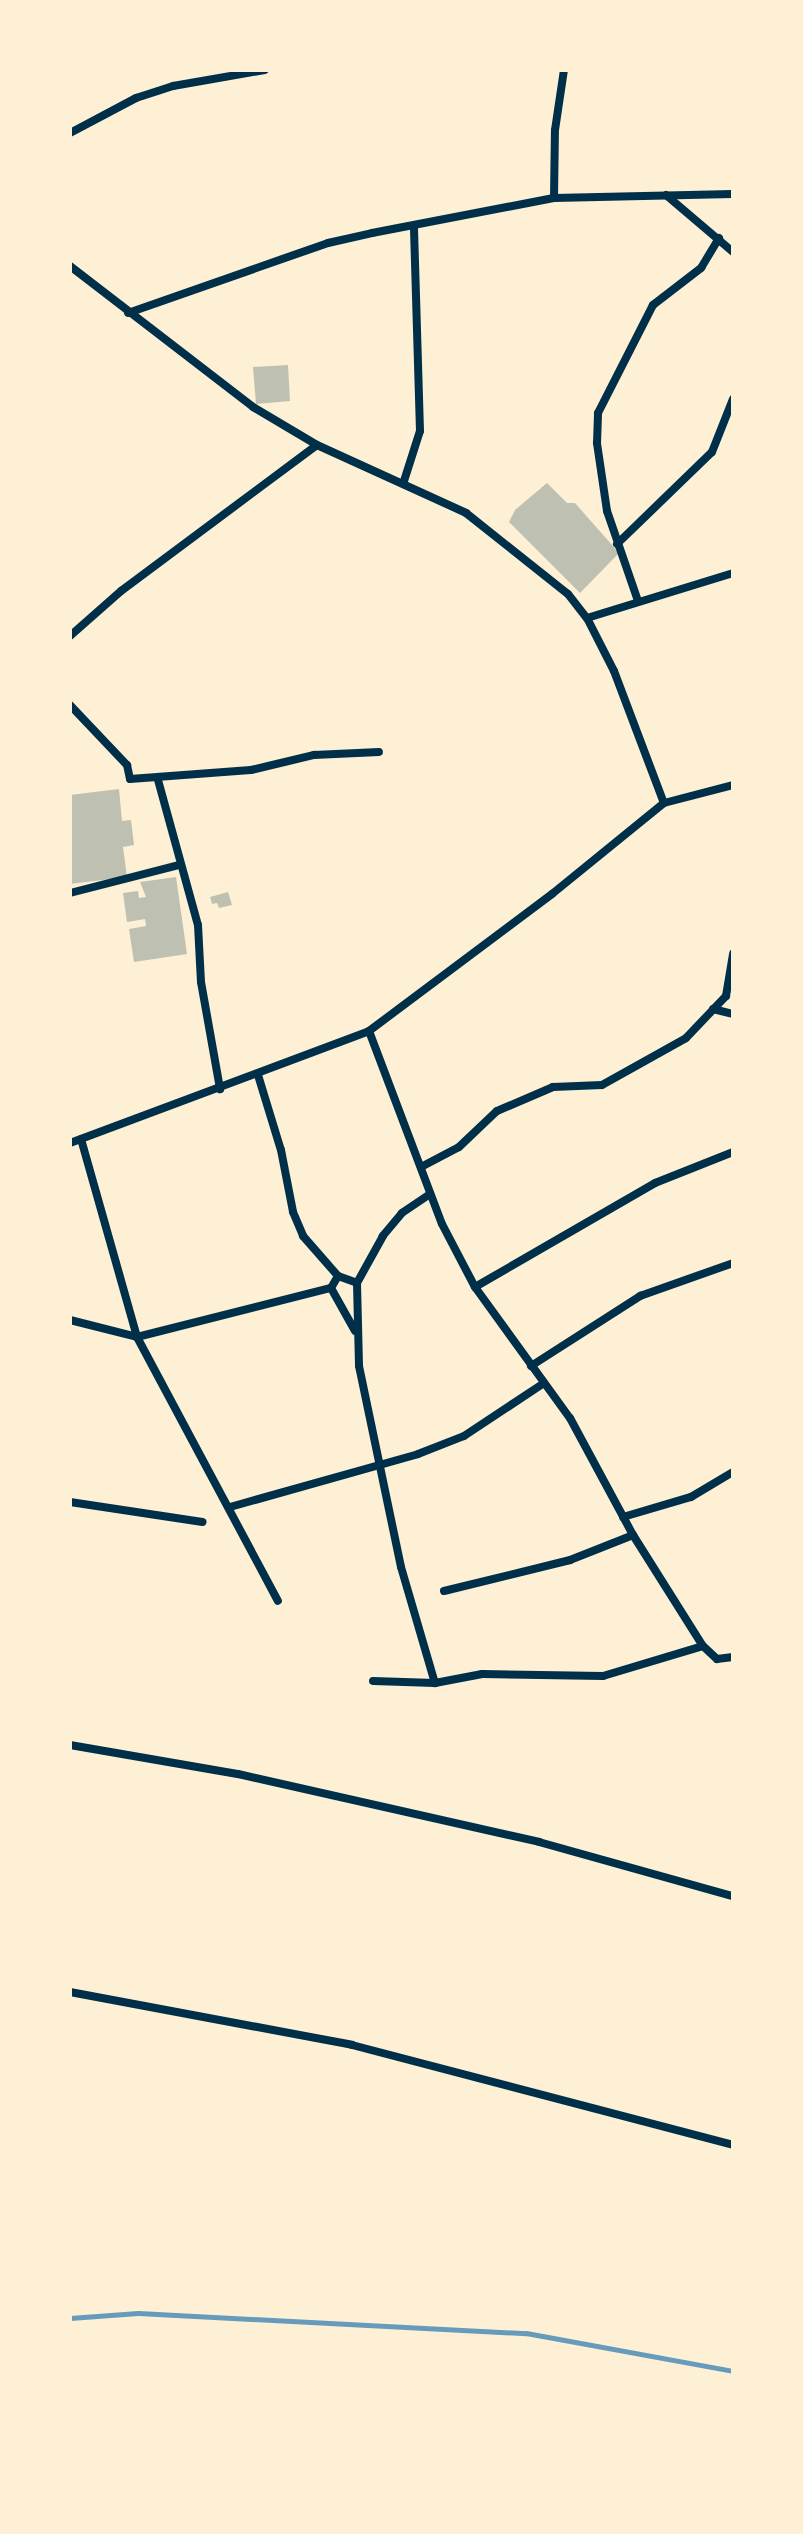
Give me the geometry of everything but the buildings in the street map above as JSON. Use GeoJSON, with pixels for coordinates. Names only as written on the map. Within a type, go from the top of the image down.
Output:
{"type":"FeatureCollection","features":[{"type":"Feature","properties":{"kind":"street"},"geometry":{"type":"LineString","coordinates":[[191,70],[193,81]]}},
{"type":"Feature","properties":{"kind":"street"},"geometry":{"type":"LineString","coordinates":[[70,133],[136,98],[193,81],[265,70]]}},
{"type":"Feature","properties":{"kind":"street"},"geometry":{"type":"LineString","coordinates":[[554,198],[555,130],[564,70]]}},
{"type":"Feature","properties":{"kind":"street"},"geometry":{"type":"LineString","coordinates":[[128,312],[328,243],[554,198],[733,194]]}},
{"type":"Feature","properties":{"kind":"street"},"geometry":{"type":"LineString","coordinates":[[666,195],[733,252]]}},
{"type":"Feature","properties":{"kind":"street"},"geometry":{"type":"LineString","coordinates":[[404,482],[420,431],[414,227]]}},
{"type":"Feature","properties":{"kind":"street"},"geometry":{"type":"LineString","coordinates":[[638,601],[617,544],[597,444],[598,413],[653,305],[701,268],[720,238]]}},
{"type":"Feature","properties":{"kind":"street"},"geometry":{"type":"LineString","coordinates":[[70,266],[253,407],[318,445],[466,513],[568,594],[588,618],[614,671],[664,803]]}},
{"type":"Feature","properties":{"kind":"street"},"geometry":{"type":"LineString","coordinates":[[70,282],[81,277]]}},
{"type":"Feature","properties":{"kind":"street"},"geometry":{"type":"LineString","coordinates":[[617,544],[712,452],[733,398]]}},
{"type":"Feature","properties":{"kind":"street"},"geometry":{"type":"LineString","coordinates":[[70,636],[121,591],[318,445]]}},
{"type":"Feature","properties":{"kind":"street"},"geometry":{"type":"LineString","coordinates":[[588,618],[733,572]]}},
{"type":"Feature","properties":{"kind":"street"},"geometry":{"type":"LineString","coordinates":[[70,706],[127,765],[130,779],[158,780],[278,766],[314,754],[378,752]]}},
{"type":"Feature","properties":{"kind":"street"},"geometry":{"type":"LineString","coordinates":[[158,780],[198,926],[201,982],[220,1088]]}},
{"type":"Feature","properties":{"kind":"street"},"geometry":{"type":"LineString","coordinates":[[70,1143],[258,1076],[369,1031],[552,894],[664,803],[733,785]]}},
{"type":"Feature","properties":{"kind":"street"},"geometry":{"type":"LineString","coordinates":[[70,893],[180,866]]}},
{"type":"Feature","properties":{"kind":"street"},"geometry":{"type":"LineString","coordinates":[[421,1167],[460,1147],[497,1111],[553,1087],[592,1088],[625,1074],[686,1038],[729,988],[733,954]]}},
{"type":"Feature","properties":{"kind":"street"},"geometry":{"type":"LineString","coordinates":[[713,1010],[733,1014]]}},
{"type":"Feature","properties":{"kind":"street"},"geometry":{"type":"LineString","coordinates":[[369,1031],[430,1194],[475,1287],[570,1418],[633,1535],[703,1646],[716,1659],[733,1656]]}},
{"type":"Feature","properties":{"kind":"street"},"geometry":{"type":"LineString","coordinates":[[258,1076],[281,1150],[293,1212],[304,1236],[338,1276],[357,1284]]}},
{"type":"Feature","properties":{"kind":"street"},"geometry":{"type":"LineString","coordinates":[[80,1140],[137,1337],[278,1600]]}},
{"type":"Feature","properties":{"kind":"street"},"geometry":{"type":"LineString","coordinates":[[475,1287],[654,1183],[733,1152]]}},
{"type":"Feature","properties":{"kind":"street"},"geometry":{"type":"LineString","coordinates":[[430,1194],[402,1214],[383,1236],[357,1284],[359,1366],[412,1600],[435,1683]]}},
{"type":"Feature","properties":{"kind":"street"},"geometry":{"type":"LineString","coordinates":[[532,1366],[626,1303],[733,1263]]}},
{"type":"Feature","properties":{"kind":"street"},"geometry":{"type":"LineString","coordinates":[[70,1320],[137,1337],[330,1288],[338,1276]]}},
{"type":"Feature","properties":{"kind":"street"},"geometry":{"type":"LineString","coordinates":[[330,1288],[358,1335]]}},
{"type":"Feature","properties":{"kind":"street"},"geometry":{"type":"LineString","coordinates":[[230,1507],[464,1436],[544,1383]]}},
{"type":"Feature","properties":{"kind":"street"},"geometry":{"type":"LineString","coordinates":[[623,1517],[691,1497],[733,1472]]}},
{"type":"Feature","properties":{"kind":"street"},"geometry":{"type":"LineString","coordinates":[[70,1502],[203,1522]]}},
{"type":"Feature","properties":{"kind":"street"},"geometry":{"type":"LineString","coordinates":[[444,1591],[570,1560],[633,1535]]}},
{"type":"Feature","properties":{"kind":"street"},"geometry":{"type":"LineString","coordinates":[[412,1600],[424,1596]]}},
{"type":"Feature","properties":{"kind":"street"},"geometry":{"type":"LineString","coordinates":[[373,1681],[435,1683],[482,1674],[603,1676],[703,1646]]}},
{"type":"Feature","properties":{"kind":"street"},"geometry":{"type":"LineString","coordinates":[[70,1744],[238,1774],[539,1842],[733,1896]]}},
{"type":"Feature","properties":{"kind":"street"},"geometry":{"type":"LineString","coordinates":[[70,1992],[371,2049],[733,2145]]}},
{"type":"Feature","properties":{"kind":"waterway"},"geometry":{"type":"LineString","coordinates":[[70,2318],[138,2313],[526,2333],[733,2371]]}}]}
